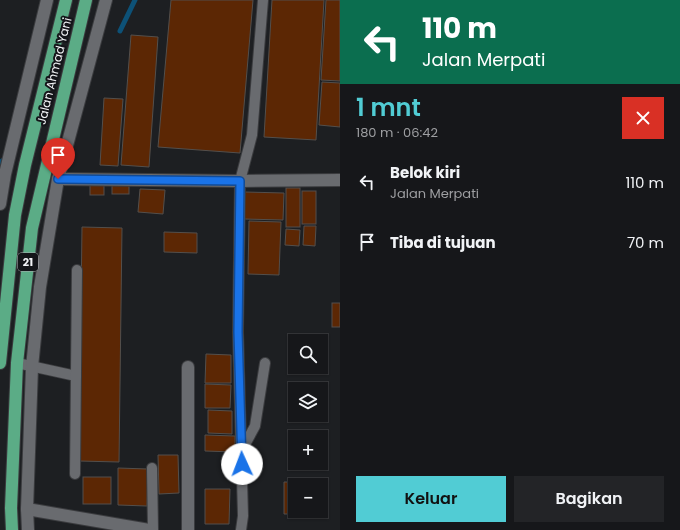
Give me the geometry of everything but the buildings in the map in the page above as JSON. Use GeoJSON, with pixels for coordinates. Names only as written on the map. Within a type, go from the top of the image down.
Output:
{"type":"FeatureCollection","features":[{"type":"Feature","properties":{"kind":"highway","name":"Jalan Ahmad Yani"},"geometry":{"type":"LineString","coordinates":[[0,362],[15,215],[25,165],[66,0]]}},
{"type":"Feature","properties":{"kind":"highway","name":"Jalan Ahmad Yani"},"geometry":{"type":"LineString","coordinates":[[12,530],[11,508],[17,363],[32,228],[86,0]]}},
{"type":"Feature","properties":{"kind":"street"},"geometry":{"type":"LineString","coordinates":[[0,204],[5,174],[47,0]]}},
{"type":"Feature","properties":{"kind":"street"},"geometry":{"type":"LineString","coordinates":[[28,530],[27,509],[32,367],[40,287],[58,179],[106,0]]}},
{"type":"Feature","properties":{"kind":"street"},"geometry":{"type":"LineString","coordinates":[[58,179],[240,181],[340,180]]}},
{"type":"Feature","properties":{"kind":"street"},"geometry":{"type":"LineString","coordinates":[[188,367],[188,530]]}},
{"type":"Feature","properties":{"kind":"street"},"geometry":{"type":"LineString","coordinates":[[27,509],[149,530]]}},
{"type":"Feature","properties":{"kind":"lane"},"geometry":{"type":"LineString","coordinates":[[242,530],[243,516],[238,332],[240,181],[252,135],[263,0]]}},
{"type":"Feature","properties":{"kind":"lane"},"geometry":{"type":"LineString","coordinates":[[75,474],[77,270]]}},
{"type":"Feature","properties":{"kind":"lane"},"geometry":{"type":"LineString","coordinates":[[17,363],[76,376]]}},
{"type":"Feature","properties":{"kind":"lane"},"geometry":{"type":"LineString","coordinates":[[241,451],[255,426],[265,363]]}},
{"type":"Feature","properties":{"kind":"lane"},"geometry":{"type":"LineString","coordinates":[[152,468],[153,530]]}},
{"type":"Feature","properties":{"kind":"waterway"},"geometry":{"type":"LineString","coordinates":[[120,31],[135,0]]}},
{"type":"Feature","properties":{"kind":"route"},"geometry":{"type":"LineString","coordinates":[[58,179],[240,181],[238,332],[242,464]]}}]}
